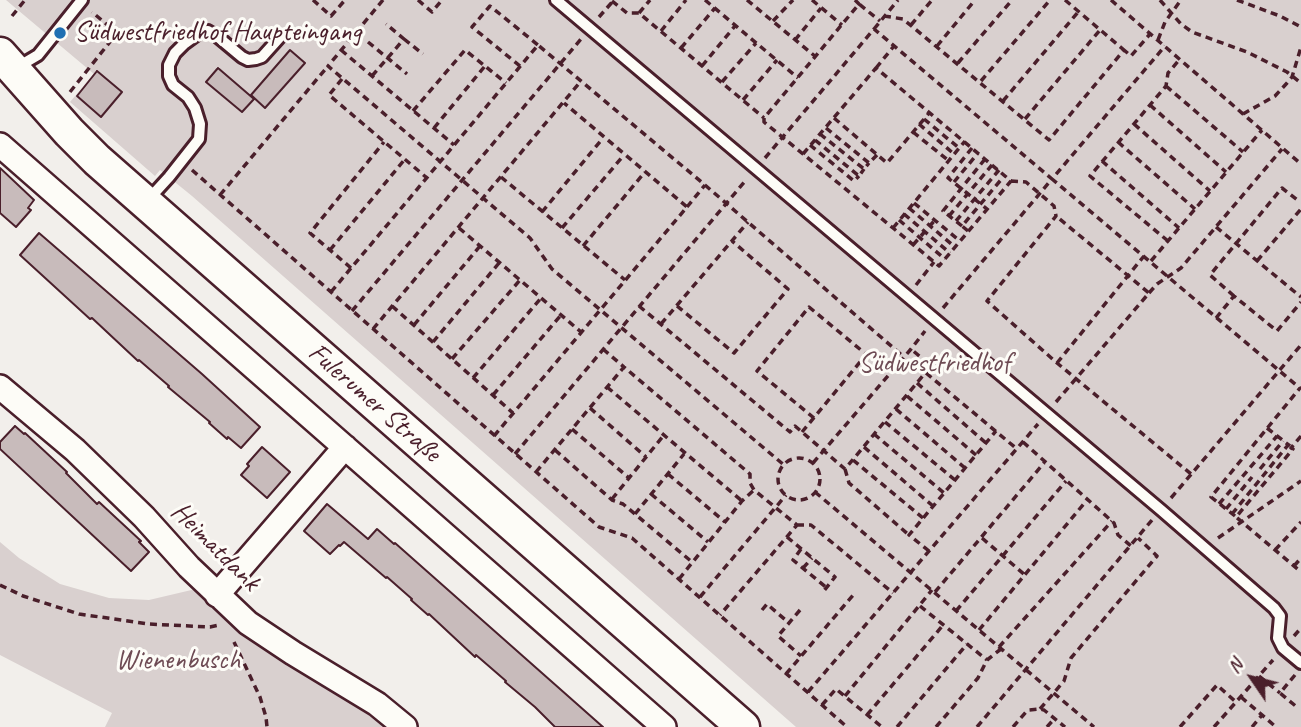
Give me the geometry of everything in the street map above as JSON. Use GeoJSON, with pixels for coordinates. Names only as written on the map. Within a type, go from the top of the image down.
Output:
{"type":"FeatureCollection","features":[{"type":"Feature","properties":{"kind":"main road","name":"Fulerumer Straße"},"geometry":{"type":"LineString","coordinates":[[4,67],[97,160],[743,727]]}},
{"type":"Feature","properties":{"kind":"street","name":"Fulerumer Straße"},"geometry":{"type":"LineString","coordinates":[[0,145],[664,727]]}},
{"type":"Feature","properties":{"kind":"street","name":"Heimatdank"},"geometry":{"type":"LineString","coordinates":[[0,387],[75,450],[144,517],[217,595],[248,623],[377,704],[405,727]]}},
{"type":"Feature","properties":{"kind":"street","name":"Fulerumer Straße"},"geometry":{"type":"LineString","coordinates":[[217,595],[345,447]]}},
{"type":"Feature","properties":{"kind":"lane"},"geometry":{"type":"LineString","coordinates":[[556,0],[1274,608],[1280,616],[1278,638],[1283,648],[1301,666]]}},
{"type":"Feature","properties":{"kind":"lane"},"geometry":{"type":"LineString","coordinates":[[4,67],[38,55],[81,1]]}},
{"type":"Feature","properties":{"kind":"lane"},"geometry":{"type":"LineString","coordinates":[[145,202],[199,139],[200,124],[195,108],[188,97],[173,85],[169,76],[169,65],[175,53],[200,33],[208,31],[248,60],[256,60],[280,37]]}},
{"type":"Feature","properties":{"kind":"path"},"geometry":{"type":"LineString","coordinates":[[12,16],[25,0]]}},
{"type":"Feature","properties":{"kind":"path"},"geometry":{"type":"LineString","coordinates":[[313,0],[331,16],[345,0]]}},
{"type":"Feature","properties":{"kind":"path"},"geometry":{"type":"LineString","coordinates":[[220,195],[383,0]]}},
{"type":"Feature","properties":{"kind":"path"},"geometry":{"type":"LineString","coordinates":[[418,0],[432,12],[442,0]]}},
{"type":"Feature","properties":{"kind":"path"},"geometry":{"type":"LineString","coordinates":[[639,13],[650,0]]}},
{"type":"Feature","properties":{"kind":"path"},"geometry":{"type":"LineString","coordinates":[[660,31],[686,0]]}},
{"type":"Feature","properties":{"kind":"path"},"geometry":{"type":"LineString","coordinates":[[705,0],[798,78]]}},
{"type":"Feature","properties":{"kind":"path"},"geometry":{"type":"LineString","coordinates":[[747,0],[754,2],[773,22],[816,57]]}},
{"type":"Feature","properties":{"kind":"path"},"geometry":{"type":"LineString","coordinates":[[773,22],[793,0]]}},
{"type":"Feature","properties":{"kind":"path"},"geometry":{"type":"LineString","coordinates":[[812,0],[842,25]]}},
{"type":"Feature","properties":{"kind":"path"},"geometry":{"type":"LineString","coordinates":[[855,0],[861,2],[880,21]]}},
{"type":"Feature","properties":{"kind":"path"},"geometry":{"type":"LineString","coordinates":[[515,454],[898,0]]}},
{"type":"Feature","properties":{"kind":"path"},"geometry":{"type":"LineString","coordinates":[[911,25],[932,0]]}},
{"type":"Feature","properties":{"kind":"path"},"geometry":{"type":"LineString","coordinates":[[937,46],[975,0]]}},
{"type":"Feature","properties":{"kind":"path"},"geometry":{"type":"LineString","coordinates":[[958,64],[1012,0]]}},
{"type":"Feature","properties":{"kind":"path"},"geometry":{"type":"LineString","coordinates":[[981,82],[1050,0]]}},
{"type":"Feature","properties":{"kind":"path"},"geometry":{"type":"LineString","coordinates":[[1065,0],[1131,56],[1150,34]]}},
{"type":"Feature","properties":{"kind":"path"},"geometry":{"type":"LineString","coordinates":[[1111,0],[1301,164]]}},
{"type":"Feature","properties":{"kind":"path"},"geometry":{"type":"LineString","coordinates":[[1160,0],[1181,24],[1192,32],[1247,52],[1301,83]]}},
{"type":"Feature","properties":{"kind":"path"},"geometry":{"type":"LineString","coordinates":[[1158,40],[1165,22],[1181,0]]}},
{"type":"Feature","properties":{"kind":"path"},"geometry":{"type":"LineString","coordinates":[[1237,0],[1301,27]]}},
{"type":"Feature","properties":{"kind":"path"},"geometry":{"type":"LineString","coordinates":[[66,96],[117,33],[81,1]]}},
{"type":"Feature","properties":{"kind":"path"},"geometry":{"type":"LineString","coordinates":[[352,311],[613,1],[627,13],[639,13],[939,266],[1011,181]]}},
{"type":"Feature","properties":{"kind":"path"},"geometry":{"type":"LineString","coordinates":[[764,118],[861,2]]}},
{"type":"Feature","properties":{"kind":"path"},"geometry":{"type":"LineString","coordinates":[[520,66],[472,27],[490,6],[705,185],[904,357]]}},
{"type":"Feature","properties":{"kind":"path"},"geometry":{"type":"LineString","coordinates":[[681,48],[715,8]]}},
{"type":"Feature","properties":{"kind":"path"},"geometry":{"type":"LineString","coordinates":[[795,40],[821,8]]}},
{"type":"Feature","properties":{"kind":"path"},"geometry":{"type":"LineString","coordinates":[[1003,101],[1079,11]]}},
{"type":"Feature","properties":{"kind":"path"},"geometry":{"type":"LineString","coordinates":[[884,16],[903,19],[911,25],[1049,140],[1124,50]]}},
{"type":"Feature","properties":{"kind":"path"},"geometry":{"type":"LineString","coordinates":[[386,24],[423,54]]}},
{"type":"Feature","properties":{"kind":"path"},"geometry":{"type":"LineString","coordinates":[[702,66],[735,26]]}},
{"type":"Feature","properties":{"kind":"path"},"geometry":{"type":"LineString","coordinates":[[874,29],[1301,388],[1211,497],[1301,572]]}},
{"type":"Feature","properties":{"kind":"path"},"geometry":{"type":"LineString","coordinates":[[1025,119],[1100,30]]}},
{"type":"Feature","properties":{"kind":"path"},"geometry":{"type":"LineString","coordinates":[[372,76],[404,39]]}},
{"type":"Feature","properties":{"kind":"path"},"geometry":{"type":"LineString","coordinates":[[368,42],[407,74]]}},
{"type":"Feature","properties":{"kind":"path"},"geometry":{"type":"LineString","coordinates":[[722,82],[756,43]]}},
{"type":"Feature","properties":{"kind":"path"},"geometry":{"type":"LineString","coordinates":[[331,292],[538,45]]}},
{"type":"Feature","properties":{"kind":"path"},"geometry":{"type":"LineString","coordinates":[[803,154],[894,46]]}},
{"type":"Feature","properties":{"kind":"path"},"geometry":{"type":"LineString","coordinates":[[813,463],[1165,46]]}},
{"type":"Feature","properties":{"kind":"path"},"geometry":{"type":"LineString","coordinates":[[1242,114],[1275,96],[1293,76],[1301,47]]}},
{"type":"Feature","properties":{"kind":"path"},"geometry":{"type":"LineString","coordinates":[[341,50],[454,145]]}},
{"type":"Feature","properties":{"kind":"path"},"geometry":{"type":"LineString","coordinates":[[413,111],[465,50],[506,83]]}},
{"type":"Feature","properties":{"kind":"path"},"geometry":{"type":"LineString","coordinates":[[1168,241],[1090,176],[1166,86],[1168,73],[1180,59]]}},
{"type":"Feature","properties":{"kind":"path"},"geometry":{"type":"LineString","coordinates":[[743,100],[777,60]]}},
{"type":"Feature","properties":{"kind":"path"},"geometry":{"type":"LineString","coordinates":[[328,66],[530,238],[552,269],[783,465]]}},
{"type":"Feature","properties":{"kind":"path"},"geometry":{"type":"LineString","coordinates":[[434,128],[485,66]]}},
{"type":"Feature","properties":{"kind":"path"},"geometry":{"type":"LineString","coordinates":[[876,68],[1011,181],[1026,182],[1054,206],[1056,216],[1149,293]]}},
{"type":"Feature","properties":{"kind":"path"},"geometry":{"type":"LineString","coordinates":[[342,79],[329,95],[427,178]]}},
{"type":"Feature","properties":{"kind":"path"},"geometry":{"type":"LineString","coordinates":[[373,329],[581,81]]}},
{"type":"Feature","properties":{"kind":"path"},"geometry":{"type":"LineString","coordinates":[[1166,86],[1243,152]]}},
{"type":"Feature","properties":{"kind":"path"},"geometry":{"type":"LineString","coordinates":[[564,103],[687,207]]}},
{"type":"Feature","properties":{"kind":"path"},"geometry":{"type":"LineString","coordinates":[[1150,105],[1226,172]]}},
{"type":"Feature","properties":{"kind":"path"},"geometry":{"type":"LineString","coordinates":[[834,118],[887,163],[930,113]]}},
{"type":"Feature","properties":{"kind":"path"},"geometry":{"type":"LineString","coordinates":[[924,119],[959,148]]}},
{"type":"Feature","properties":{"kind":"path"},"geometry":{"type":"LineString","coordinates":[[919,124],[954,154]]}},
{"type":"Feature","properties":{"kind":"path"},"geometry":{"type":"LineString","coordinates":[[1134,124],[1210,191]]}},
{"type":"Feature","properties":{"kind":"path"},"geometry":{"type":"LineString","coordinates":[[825,128],[869,163]]}},
{"type":"Feature","properties":{"kind":"path"},"geometry":{"type":"LineString","coordinates":[[1151,261],[1262,130]]}},
{"type":"Feature","properties":{"kind":"path"},"geometry":{"type":"LineString","coordinates":[[913,132],[949,161]]}},
{"type":"Feature","properties":{"kind":"path"},"geometry":{"type":"LineString","coordinates":[[820,134],[864,169]]}},
{"type":"Feature","properties":{"kind":"path"},"geometry":{"type":"LineString","coordinates":[[542,212],[604,137]]}},
{"type":"Feature","properties":{"kind":"path"},"geometry":{"type":"LineString","coordinates":[[815,140],[859,176]]}},
{"type":"Feature","properties":{"kind":"path"},"geometry":{"type":"LineString","coordinates":[[351,268],[310,233],[384,142]]}},
{"type":"Feature","properties":{"kind":"path"},"geometry":{"type":"LineString","coordinates":[[893,228],[965,142]]}},
{"type":"Feature","properties":{"kind":"path"},"geometry":{"type":"LineString","coordinates":[[1118,142],[1195,209]]}},
{"type":"Feature","properties":{"kind":"path"},"geometry":{"type":"LineString","coordinates":[[810,145],[854,181],[877,154]]}},
{"type":"Feature","properties":{"kind":"path"},"geometry":{"type":"LineString","coordinates":[[972,148],[948,178],[987,209]]}},
{"type":"Feature","properties":{"kind":"path"},"geometry":{"type":"LineString","coordinates":[[808,692],[1149,293],[1157,284],[1181,268],[1283,148]]}},
{"type":"Feature","properties":{"kind":"path"},"geometry":{"type":"LineString","coordinates":[[954,182],[978,153]]}},
{"type":"Feature","properties":{"kind":"path"},"geometry":{"type":"LineString","coordinates":[[562,228],[625,154]]}},
{"type":"Feature","properties":{"kind":"path"},"geometry":{"type":"LineString","coordinates":[[330,250],[405,159]]}},
{"type":"Feature","properties":{"kind":"path"},"geometry":{"type":"LineString","coordinates":[[968,231],[943,211],[985,159]]}},
{"type":"Feature","properties":{"kind":"path"},"geometry":{"type":"LineString","coordinates":[[182,161],[598,527],[632,538],[847,727]]}},
{"type":"Feature","properties":{"kind":"path"},"geometry":{"type":"LineString","coordinates":[[1102,161],[1178,228]]}},
{"type":"Feature","properties":{"kind":"path"},"geometry":{"type":"LineString","coordinates":[[949,216],[992,165]]}},
{"type":"Feature","properties":{"kind":"path"},"geometry":{"type":"LineString","coordinates":[[956,221],[999,170]]}},
{"type":"Feature","properties":{"kind":"path"},"geometry":{"type":"LineString","coordinates":[[583,246],[645,172]]}},
{"type":"Feature","properties":{"kind":"path"},"geometry":{"type":"LineString","coordinates":[[962,226],[1005,176]]}},
{"type":"Feature","properties":{"kind":"path"},"geometry":{"type":"LineString","coordinates":[[501,177],[625,281]]}},
{"type":"Feature","properties":{"kind":"path"},"geometry":{"type":"LineString","coordinates":[[494,436],[705,185]]}},
{"type":"Feature","properties":{"kind":"path"},"geometry":{"type":"LineString","coordinates":[[1216,226],[1236,243],[1257,261],[1301,299],[1277,331],[1210,275],[1236,243],[1282,188],[1301,204],[1257,261]]}},
{"type":"Feature","properties":{"kind":"path"},"geometry":{"type":"LineString","coordinates":[[914,203],[960,241]]}},
{"type":"Feature","properties":{"kind":"path"},"geometry":{"type":"LineString","coordinates":[[909,208],[955,247]]}},
{"type":"Feature","properties":{"kind":"path"},"geometry":{"type":"LineString","coordinates":[[904,215],[950,253]]}},
{"type":"Feature","properties":{"kind":"path"},"geometry":{"type":"LineString","coordinates":[[1056,216],[987,302],[1191,474]]}},
{"type":"Feature","properties":{"kind":"path"},"geometry":{"type":"LineString","coordinates":[[899,220],[945,259]]}},
{"type":"Feature","properties":{"kind":"path"},"geometry":{"type":"LineString","coordinates":[[913,245],[935,220]]}},
{"type":"Feature","properties":{"kind":"path"},"geometry":{"type":"LineString","coordinates":[[661,324],[748,222]]}},
{"type":"Feature","properties":{"kind":"path"},"geometry":{"type":"LineString","coordinates":[[459,228],[582,332]]}},
{"type":"Feature","properties":{"kind":"path"},"geometry":{"type":"LineString","coordinates":[[677,306],[734,353],[788,289],[732,241]]}},
{"type":"Feature","properties":{"kind":"path"},"geometry":{"type":"LineString","coordinates":[[414,326],[480,246]]}},
{"type":"Feature","properties":{"kind":"path"},"geometry":{"type":"LineString","coordinates":[[1058,363],[1144,256]]}},
{"type":"Feature","properties":{"kind":"path"},"geometry":{"type":"LineString","coordinates":[[433,342],[500,262]]}},
{"type":"Feature","properties":{"kind":"path"},"geometry":{"type":"LineString","coordinates":[[906,296],[934,262]]}},
{"type":"Feature","properties":{"kind":"path"},"geometry":{"type":"LineString","coordinates":[[452,359],[520,279]]}},
{"type":"Feature","properties":{"kind":"path"},"geometry":{"type":"LineString","coordinates":[[1216,318],[1234,296]]}},
{"type":"Feature","properties":{"kind":"path"},"geometry":{"type":"LineString","coordinates":[[473,377],[541,298]]}},
{"type":"Feature","properties":{"kind":"path"},"geometry":{"type":"LineString","coordinates":[[393,306],[513,413]]}},
{"type":"Feature","properties":{"kind":"path"},"geometry":{"type":"LineString","coordinates":[[639,306],[790,432],[795,426],[845,469],[849,483],[929,551]]}},
{"type":"Feature","properties":{"kind":"path"},"geometry":{"type":"LineString","coordinates":[[814,418],[757,371],[809,307],[867,355]]}},
{"type":"Feature","properties":{"kind":"path"},"geometry":{"type":"LineString","coordinates":[[492,395],[561,315]]}},
{"type":"Feature","properties":{"kind":"path"},"geometry":{"type":"LineString","coordinates":[[977,727],[1301,345]]}},
{"type":"Feature","properties":{"kind":"path"},"geometry":{"type":"LineString","coordinates":[[603,349],[750,474],[750,483],[754,490],[797,525],[811,525],[893,593]]}},
{"type":"Feature","properties":{"kind":"path"},"geometry":{"type":"LineString","coordinates":[[845,469],[931,366],[911,349]]}},
{"type":"Feature","properties":{"kind":"path"},"geometry":{"type":"LineString","coordinates":[[802,432],[870,351],[893,370]]}},
{"type":"Feature","properties":{"kind":"path"},"geometry":{"type":"LineString","coordinates":[[536,472],[624,367]]}},
{"type":"Feature","properties":{"kind":"path"},"geometry":{"type":"LineString","coordinates":[[926,373],[1017,449]]}},
{"type":"Feature","properties":{"kind":"path"},"geometry":{"type":"LineString","coordinates":[[917,383],[986,443]]}},
{"type":"Feature","properties":{"kind":"path"},"geometry":{"type":"LineString","coordinates":[[607,387],[742,501]]}},
{"type":"Feature","properties":{"kind":"path"},"geometry":{"type":"LineString","coordinates":[[907,396],[976,455]]}},
{"type":"Feature","properties":{"kind":"path"},"geometry":{"type":"LineString","coordinates":[[590,408],[646,457]]}},
{"type":"Feature","properties":{"kind":"path"},"geometry":{"type":"LineString","coordinates":[[896,409],[965,468]]}},
{"type":"Feature","properties":{"kind":"path"},"geometry":{"type":"LineString","coordinates":[[885,422],[955,480]]}},
{"type":"Feature","properties":{"kind":"path"},"geometry":{"type":"LineString","coordinates":[[1268,428],[1290,447]]}},
{"type":"Feature","properties":{"kind":"path"},"geometry":{"type":"LineString","coordinates":[[572,429],[629,478]]}},
{"type":"Feature","properties":{"kind":"path"},"geometry":{"type":"LineString","coordinates":[[909,535],[996,431]]}},
{"type":"Feature","properties":{"kind":"path"},"geometry":{"type":"LineString","coordinates":[[874,434],[944,493]]}},
{"type":"Feature","properties":{"kind":"path"},"geometry":{"type":"LineString","coordinates":[[612,500],[664,435]]}},
{"type":"Feature","properties":{"kind":"path"},"geometry":{"type":"LineString","coordinates":[[1219,504],[1277,436]]}},
{"type":"Feature","properties":{"kind":"path"},"geometry":{"type":"LineString","coordinates":[[1234,516],[1301,436]]}},
{"type":"Feature","properties":{"kind":"path"},"geometry":{"type":"LineString","coordinates":[[1260,469],[1283,441]]}},
{"type":"Feature","properties":{"kind":"path"},"geometry":{"type":"LineString","coordinates":[[1023,442],[1112,521],[1118,535],[1130,546]]}},
{"type":"Feature","properties":{"kind":"path"},"geometry":{"type":"LineString","coordinates":[[864,447],[933,506]]}},
{"type":"Feature","properties":{"kind":"path"},"geometry":{"type":"LineString","coordinates":[[555,450],[612,500],[623,504],[692,562]]}},
{"type":"Feature","properties":{"kind":"path"},"geometry":{"type":"LineString","coordinates":[[635,514],[684,454]]}},
{"type":"Feature","properties":{"kind":"path"},"geometry":{"type":"LineString","coordinates":[[794,458],[808,459],[820,474],[819,487],[811,496],[798,500],[786,495],[779,484],[783,465],[794,458]]}},
{"type":"Feature","properties":{"kind":"path"},"geometry":{"type":"LineString","coordinates":[[853,460],[923,519]]}},
{"type":"Feature","properties":{"kind":"path"},"geometry":{"type":"LineString","coordinates":[[845,696],[1044,463]]}},
{"type":"Feature","properties":{"kind":"path"},"geometry":{"type":"LineString","coordinates":[[668,474],[725,522]]}},
{"type":"Feature","properties":{"kind":"path"},"geometry":{"type":"LineString","coordinates":[[1226,509],[1252,477]]}},
{"type":"Feature","properties":{"kind":"path"},"geometry":{"type":"LineString","coordinates":[[956,611],[1066,481]]}},
{"type":"Feature","properties":{"kind":"path"},"geometry":{"type":"LineString","coordinates":[[1205,548],[1301,481]]}},
{"type":"Feature","properties":{"kind":"path"},"geometry":{"type":"LineString","coordinates":[[679,579],[754,490]]}},
{"type":"Feature","properties":{"kind":"path"},"geometry":{"type":"LineString","coordinates":[[815,492],[1094,727]]}},
{"type":"Feature","properties":{"kind":"path"},"geometry":{"type":"LineString","coordinates":[[651,494],[708,542]]}},
{"type":"Feature","properties":{"kind":"path"},"geometry":{"type":"LineString","coordinates":[[700,597],[786,495]]}},
{"type":"Feature","properties":{"kind":"path"},"geometry":{"type":"LineString","coordinates":[[979,630],[1087,500]]}},
{"type":"Feature","properties":{"kind":"path"},"geometry":{"type":"LineString","coordinates":[[936,727],[978,678],[987,660],[1112,521]]}},
{"type":"Feature","properties":{"kind":"path"},"geometry":{"type":"LineString","coordinates":[[1275,550],[1301,522]]}},
{"type":"Feature","properties":{"kind":"path"},"geometry":{"type":"LineString","coordinates":[[720,615],[797,525]]}},
{"type":"Feature","properties":{"kind":"path"},"geometry":{"type":"LineString","coordinates":[[787,537],[835,577],[825,590],[793,560],[801,549]]}},
{"type":"Feature","properties":{"kind":"path"},"geometry":{"type":"LineString","coordinates":[[981,537],[1025,575]]}},
{"type":"Feature","properties":{"kind":"path"},"geometry":{"type":"LineString","coordinates":[[1040,709],[1064,681],[1071,658],[1157,556],[1138,538]]}},
{"type":"Feature","properties":{"kind":"path"},"geometry":{"type":"LineString","coordinates":[[803,568],[812,558]]}},
{"type":"Feature","properties":{"kind":"path"},"geometry":{"type":"LineString","coordinates":[[1294,566],[1301,558]]}},
{"type":"Feature","properties":{"kind":"path"},"geometry":{"type":"LineString","coordinates":[[0,585],[23,596],[79,614],[149,624],[210,627],[222,625]]}},
{"type":"Feature","properties":{"kind":"path"},"geometry":{"type":"LineString","coordinates":[[786,674],[855,594]]}},
{"type":"Feature","properties":{"kind":"path"},"geometry":{"type":"LineString","coordinates":[[762,610],[767,604],[789,623]]}},
{"type":"Feature","properties":{"kind":"path"},"geometry":{"type":"LineString","coordinates":[[920,606],[987,660]]}},
{"type":"Feature","properties":{"kind":"path"},"geometry":{"type":"LineString","coordinates":[[800,610],[778,636],[801,656]]}},
{"type":"Feature","properties":{"kind":"path"},"geometry":{"type":"LineString","coordinates":[[867,715],[944,624]]}},
{"type":"Feature","properties":{"kind":"path"},"geometry":{"type":"LineString","coordinates":[[229,633],[260,697],[267,727]]}},
{"type":"Feature","properties":{"kind":"path"},"geometry":{"type":"LineString","coordinates":[[897,727],[967,644]]}},
{"type":"Feature","properties":{"kind":"path"},"geometry":{"type":"LineString","coordinates":[[1214,727],[1283,648]]}},
{"type":"Feature","properties":{"kind":"path"},"geometry":{"type":"LineString","coordinates":[[1280,693],[1301,666]]}},
{"type":"Feature","properties":{"kind":"path"},"geometry":{"type":"LineString","coordinates":[[1259,676],[1300,708]]}},
{"type":"Feature","properties":{"kind":"path"},"geometry":{"type":"LineString","coordinates":[[1180,727],[1217,685],[1236,702]]}},
{"type":"Feature","properties":{"kind":"path"},"geometry":{"type":"LineString","coordinates":[[822,705],[836,689],[882,727]]}},
{"type":"Feature","properties":{"kind":"path"},"geometry":{"type":"LineString","coordinates":[[1241,697],[1276,727]]}},
{"type":"Feature","properties":{"kind":"path"},"geometry":{"type":"LineString","coordinates":[[1013,727],[1026,712],[1040,709],[1065,727]]}},
{"type":"Feature","properties":{"kind":"path"},"geometry":{"type":"LineString","coordinates":[[1252,727],[1262,715]]}},
{"type":"Feature","properties":{"kind":"path"},"geometry":{"type":"LineString","coordinates":[[1046,727],[1054,719]]}},
{"type":"Feature","properties":{"kind":"green space","name":"Südwestfriedhof"},"geometry":{"type":"Polygon","coordinates":[[[6,0],[1301,0],[1301,727],[796,727],[192,196],[160,170],[155,176],[70,102],[94,74],[6,0]]]}},
{"type":"Feature","properties":{"kind":"green space","name":"Wienenbusch"},"geometry":{"type":"Polygon","coordinates":[[[0,542],[19,558],[60,584],[109,598],[149,600],[200,588],[396,727],[105,727],[112,713],[0,655],[0,542]]]}},
{"type":"Feature","properties":{"kind":"building"},"geometry":{"type":"Polygon","coordinates":[[[290,50],[305,63],[265,108],[251,95],[290,50]]]}},
{"type":"Feature","properties":{"kind":"building"},"geometry":{"type":"Polygon","coordinates":[[[218,68],[254,99],[242,112],[206,82],[218,68]]]}},
{"type":"Feature","properties":{"kind":"building"},"geometry":{"type":"Polygon","coordinates":[[[97,71],[122,92],[101,117],[77,96],[97,71]]]}},
{"type":"Feature","properties":{"kind":"building"},"geometry":{"type":"Polygon","coordinates":[[[0,168],[34,200],[28,208],[31,210],[16,227],[0,213],[0,168]]]}},
{"type":"Feature","properties":{"kind":"building"},"geometry":{"type":"Polygon","coordinates":[[[39,233],[260,427],[241,448],[228,437],[227,439],[20,255],[39,233]]]}},
{"type":"Feature","properties":{"kind":"building"},"geometry":{"type":"Polygon","coordinates":[[[15,426],[67,472],[97,504],[99,502],[141,541],[139,542],[149,552],[131,571],[0,449],[0,442],[15,426]]]}},
{"type":"Feature","properties":{"kind":"building"},"geometry":{"type":"Polygon","coordinates":[[[262,447],[290,472],[267,498],[241,475],[262,447]]]}},
{"type":"Feature","properties":{"kind":"building"},"geometry":{"type":"Polygon","coordinates":[[[327,504],[368,539],[377,529],[395,543],[603,727],[555,727],[506,681],[344,542],[330,554],[304,531],[327,504]]]}},
{"type":"Feature","properties":{"kind":"place","name":"Südwestfriedhof Haupteingang"},"geometry":{"type":"Point","coordinates":[60,33]}}]}
